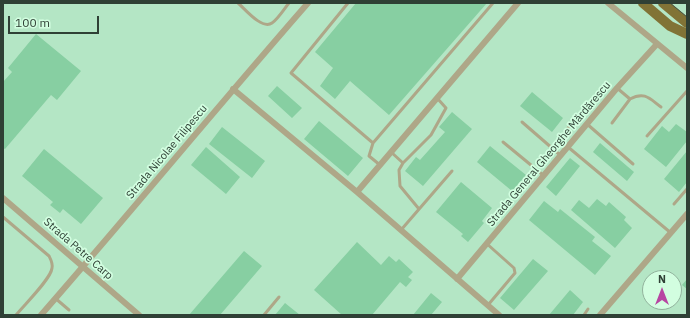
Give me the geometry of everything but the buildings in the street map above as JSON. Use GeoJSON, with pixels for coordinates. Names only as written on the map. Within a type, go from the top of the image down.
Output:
{"type":"FeatureCollection","features":[{"type":"Feature","properties":{"kind":"main road"},"geometry":{"type":"LineString","coordinates":[[643,3],[670,26],[687,33]]}},
{"type":"Feature","properties":{"kind":"main road"},"geometry":{"type":"LineString","coordinates":[[652,3],[687,33]]}},
{"type":"Feature","properties":{"kind":"main road"},"geometry":{"type":"LineString","coordinates":[[663,3],[687,22]]}},
{"type":"Feature","properties":{"kind":"main road"},"geometry":{"type":"LineString","coordinates":[[668,3],[687,22]]}},
{"type":"Feature","properties":{"kind":"street","name":"Strada Nicolae Filipescu"},"geometry":{"type":"LineString","coordinates":[[41,315],[308,3]]}},
{"type":"Feature","properties":{"kind":"street"},"geometry":{"type":"LineString","coordinates":[[357,192],[518,3]]}},
{"type":"Feature","properties":{"kind":"street"},"geometry":{"type":"LineString","coordinates":[[608,3],[687,68]]}},
{"type":"Feature","properties":{"kind":"street","name":"Strada General Gheorghe Mărdărescu"},"geometry":{"type":"LineString","coordinates":[[457,278],[617,88],[657,44]]}},
{"type":"Feature","properties":{"kind":"street"},"geometry":{"type":"LineString","coordinates":[[233,89],[357,192],[499,315]]}},
{"type":"Feature","properties":{"kind":"street","name":"Strada Petre Carp"},"geometry":{"type":"LineString","coordinates":[[3,198],[139,315]]}},
{"type":"Feature","properties":{"kind":"street"},"geometry":{"type":"LineString","coordinates":[[600,315],[687,214]]}},
{"type":"Feature","properties":{"kind":"lane"},"geometry":{"type":"LineString","coordinates":[[238,3],[259,22],[266,25],[272,23],[289,3]]}},
{"type":"Feature","properties":{"kind":"lane"},"geometry":{"type":"LineString","coordinates":[[348,3],[291,73],[373,143]]}},
{"type":"Feature","properties":{"kind":"lane"},"geometry":{"type":"LineString","coordinates":[[380,165],[369,156],[373,143],[492,3]]}},
{"type":"Feature","properties":{"kind":"lane"},"geometry":{"type":"LineString","coordinates":[[617,88],[630,99]]}},
{"type":"Feature","properties":{"kind":"lane"},"geometry":{"type":"LineString","coordinates":[[647,136],[687,91]]}},
{"type":"Feature","properties":{"kind":"lane"},"geometry":{"type":"LineString","coordinates":[[612,123],[630,99],[637,95],[647,97],[661,108]]}},
{"type":"Feature","properties":{"kind":"lane"},"geometry":{"type":"LineString","coordinates":[[419,209],[400,186],[399,170],[403,163],[431,135],[446,108],[437,98]]}},
{"type":"Feature","properties":{"kind":"lane"},"geometry":{"type":"LineString","coordinates":[[522,122],[560,156]]}},
{"type":"Feature","properties":{"kind":"lane"},"geometry":{"type":"LineString","coordinates":[[587,124],[633,164]]}},
{"type":"Feature","properties":{"kind":"lane"},"geometry":{"type":"LineString","coordinates":[[552,148],[569,126]]}},
{"type":"Feature","properties":{"kind":"lane"},"geometry":{"type":"LineString","coordinates":[[503,142],[543,176]]}},
{"type":"Feature","properties":{"kind":"lane"},"geometry":{"type":"LineString","coordinates":[[568,147],[671,233]]}},
{"type":"Feature","properties":{"kind":"lane"},"geometry":{"type":"LineString","coordinates":[[391,152],[403,163]]}},
{"type":"Feature","properties":{"kind":"lane"},"geometry":{"type":"LineString","coordinates":[[401,230],[452,171]]}},
{"type":"Feature","properties":{"kind":"lane"},"geometry":{"type":"LineString","coordinates":[[674,204],[687,189]]}},
{"type":"Feature","properties":{"kind":"lane"},"geometry":{"type":"LineString","coordinates":[[3,217],[49,256],[52,263],[52,269],[48,278],[16,315]]}},
{"type":"Feature","properties":{"kind":"lane"},"geometry":{"type":"LineString","coordinates":[[486,243],[515,270],[515,273],[488,305]]}},
{"type":"Feature","properties":{"kind":"lane"},"geometry":{"type":"LineString","coordinates":[[264,315],[279,297]]}},
{"type":"Feature","properties":{"kind":"lane"},"geometry":{"type":"LineString","coordinates":[[56,298],[69,310]]}},
{"type":"Feature","properties":{"kind":"lane"},"geometry":{"type":"LineString","coordinates":[[584,315],[588,309]]}},
{"type":"Feature","properties":{"kind":"shaded area"},"geometry":{"type":"Polygon","coordinates":[[[3,3],[687,3],[687,315],[3,315],[3,3]]]}},
{"type":"Feature","properties":{"kind":"tram line"},"geometry":{"type":"LineString","coordinates":[[670,3],[687,17]]}}]}
